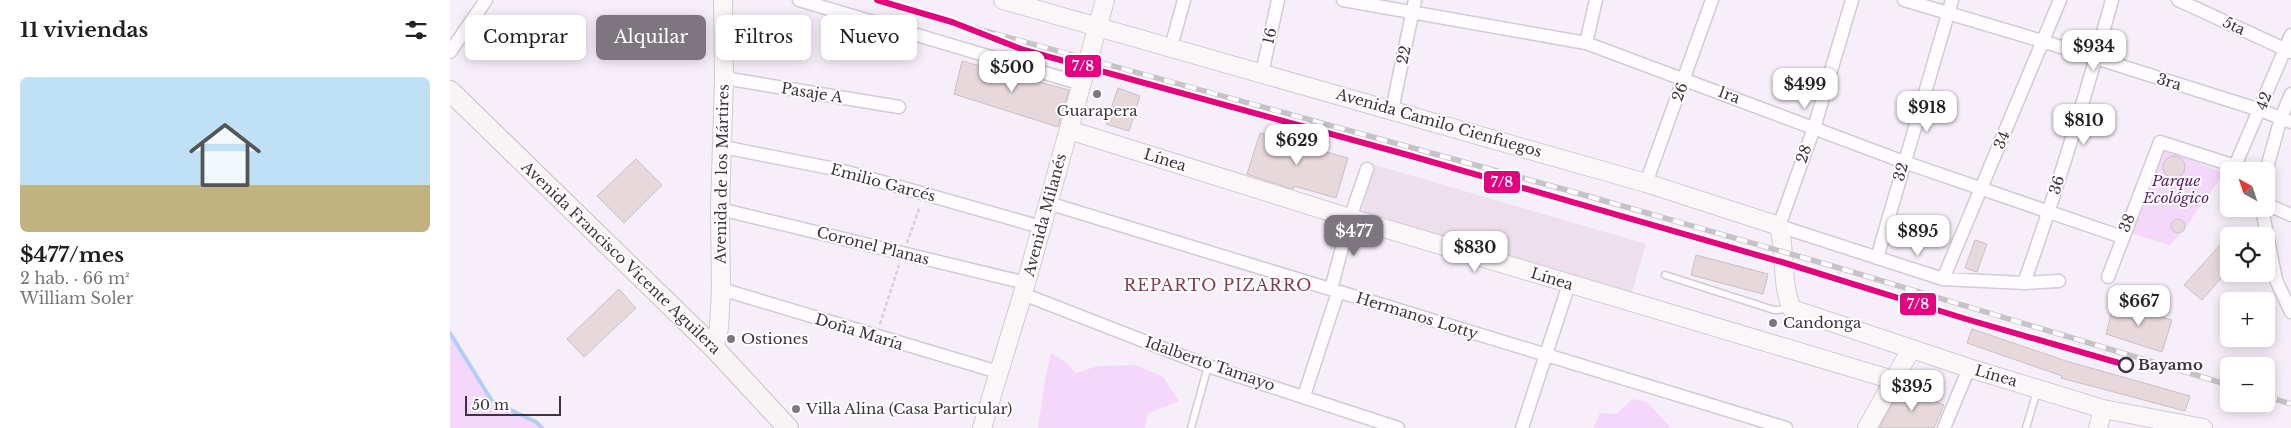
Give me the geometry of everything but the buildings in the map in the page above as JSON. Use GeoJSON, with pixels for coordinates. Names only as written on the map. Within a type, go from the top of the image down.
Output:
{"type":"FeatureCollection","features":[{"type":"Feature","properties":{"kind":"main road","name":"Avenida Francisco Vicente Aguilera"},"geometry":{"type":"LineString","coordinates":[[450,91],[714,348],[788,428]]}},
{"type":"Feature","properties":{"kind":"street"},"geometry":{"type":"LineString","coordinates":[[450,52],[486,0]]}},
{"type":"Feature","properties":{"kind":"street","name":"Avenida de los Mártires"},"geometry":{"type":"LineString","coordinates":[[714,348],[719,328],[721,289],[720,209],[724,78],[722,0]]}},
{"type":"Feature","properties":{"kind":"street"},"geometry":{"type":"LineString","coordinates":[[799,0],[1082,84]]}},
{"type":"Feature","properties":{"kind":"street","name":"Avenida Camilo Cienfuegos"},"geometry":{"type":"LineString","coordinates":[[1003,0],[1646,183],[1779,226]]}},
{"type":"Feature","properties":{"kind":"street","name":"Avenida Milanés"},"geometry":{"type":"LineString","coordinates":[[982,428],[1025,289],[1105,0]]}},
{"type":"Feature","properties":{"kind":"street"},"geometry":{"type":"LineString","coordinates":[[1171,47],[1184,0]]}},
{"type":"Feature","properties":{"kind":"street","name":"16"},"geometry":{"type":"LineString","coordinates":[[1262,73],[1278,0]]}},
{"type":"Feature","properties":{"kind":"street","name":"1ra"},"geometry":{"type":"LineString","coordinates":[[1343,0],[1414,6],[1586,42],[1904,162],[2122,237]]}},
{"type":"Feature","properties":{"kind":"street"},"geometry":{"type":"LineString","coordinates":[[1586,42],[1596,0]]}},
{"type":"Feature","properties":{"kind":"street","name":"26"},"geometry":{"type":"LineString","coordinates":[[1646,183],[1712,0]]}},
{"type":"Feature","properties":{"kind":"street","name":"28"},"geometry":{"type":"LineString","coordinates":[[1779,226],[1814,128],[1852,0]]}},
{"type":"Feature","properties":{"kind":"street","name":"3ra"},"geometry":{"type":"LineString","coordinates":[[1904,0],[1950,6],[2042,41],[2260,110],[2286,120]]}},
{"type":"Feature","properties":{"kind":"street","name":"34"},"geometry":{"type":"LineString","coordinates":[[1943,279],[2060,0]]}},
{"type":"Feature","properties":{"kind":"street","name":"36"},"geometry":{"type":"LineString","coordinates":[[2024,283],[2049,213],[2112,0]]}},
{"type":"Feature","properties":{"kind":"street","name":"5ta"},"geometry":{"type":"LineString","coordinates":[[2178,0],[2288,50]]}},
{"type":"Feature","properties":{"kind":"street","name":"22"},"geometry":{"type":"LineString","coordinates":[[1392,110],[1414,6]]}},
{"type":"Feature","properties":{"kind":"street","name":"32"},"geometry":{"type":"LineString","coordinates":[[1877,258],[1950,6]]}},
{"type":"Feature","properties":{"kind":"street","name":"42"},"geometry":{"type":"LineString","coordinates":[[2160,142],[2235,166],[2288,50],[2291,34]]}},
{"type":"Feature","properties":{"kind":"street","name":"Pasaje A"},"geometry":{"type":"LineString","coordinates":[[724,78],[899,107]]}},
{"type":"Feature","properties":{"kind":"street","name":"42"},"geometry":{"type":"LineString","coordinates":[[2270,162],[2286,120],[2291,94]]}},
{"type":"Feature","properties":{"kind":"street","name":"Línea"},"geometry":{"type":"LineString","coordinates":[[1068,130],[1350,218],[1893,380]]}},
{"type":"Feature","properties":{"kind":"street","name":"38"},"geometry":{"type":"LineString","coordinates":[[2108,278],[2122,237],[2160,142]]}},
{"type":"Feature","properties":{"kind":"street","name":"Emilio Garcés"},"geometry":{"type":"LineString","coordinates":[[723,147],[840,170],[1041,227]]}},
{"type":"Feature","properties":{"kind":"street"},"geometry":{"type":"LineString","coordinates":[[1304,396],[1335,291],[1350,218],[1367,169]]}},
{"type":"Feature","properties":{"kind":"street","name":"Hermanos Lotty"},"geometry":{"type":"LineString","coordinates":[[1048,203],[1786,428]]}},
{"type":"Feature","properties":{"kind":"street"},"geometry":{"type":"LineString","coordinates":[[2275,208],[2291,215]]}},
{"type":"Feature","properties":{"kind":"street","name":"Coronel Planas"},"geometry":{"type":"LineString","coordinates":[[720,209],[1025,289]]}},
{"type":"Feature","properties":{"kind":"street"},"geometry":{"type":"LineString","coordinates":[[2264,218],[2276,280],[2291,312]]}},
{"type":"Feature","properties":{"kind":"street"},"geometry":{"type":"LineString","coordinates":[[1792,309],[1786,296],[1785,258],[1779,226],[1943,279],[2024,283],[2059,281]]}},
{"type":"Feature","properties":{"kind":"street"},"geometry":{"type":"LineString","coordinates":[[1522,428],[1569,284]]}},
{"type":"Feature","properties":{"kind":"street","name":"Doña María"},"geometry":{"type":"LineString","coordinates":[[721,289],[998,372]]}},
{"type":"Feature","properties":{"kind":"street","name":"Idalberto Tamayo"},"geometry":{"type":"LineString","coordinates":[[1025,289],[1208,366],[1398,428]]}},
{"type":"Feature","properties":{"kind":"street","name":"Línea"},"geometry":{"type":"LineString","coordinates":[[1792,309],[1969,368],[2103,409],[2203,428]]}},
{"type":"Feature","properties":{"kind":"street"},"geometry":{"type":"LineString","coordinates":[[1867,428],[1910,349]]}},
{"type":"Feature","properties":{"kind":"street"},"geometry":{"type":"LineString","coordinates":[[1944,428],[1969,368]]}},
{"type":"Feature","properties":{"kind":"street"},"geometry":{"type":"LineString","coordinates":[[2098,428],[2103,409]]}},
{"type":"Feature","properties":{"kind":"lane"},"geometry":{"type":"LineString","coordinates":[[1665,275],[1774,310],[1792,309]]}},
{"type":"Feature","properties":{"kind":"lane"},"geometry":{"type":"LineString","coordinates":[[1191,428],[1208,366]]}},
{"type":"Feature","properties":{"kind":"lane"},"geometry":{"type":"LineString","coordinates":[[2026,428],[2038,389]]}},
{"type":"Feature","properties":{"kind":"shaded area"},"geometry":{"type":"Polygon","coordinates":[[[1375,165],[1646,244],[1632,292],[1361,213],[1375,165]]]}},
{"type":"Feature","properties":{"kind":"green space","name":"Parque Ecológico"},"geometry":{"type":"Polygon","coordinates":[[[2160,147],[2220,171],[2220,179],[2183,231],[2170,245],[2126,232],[2160,147]]]}},
{"type":"Feature","properties":{"kind":"green space"},"geometry":{"type":"Polygon","coordinates":[[[450,333],[492,401],[536,422],[542,428],[450,428],[450,333]]]}},
{"type":"Feature","properties":{"kind":"green space"},"geometry":{"type":"Polygon","coordinates":[[[1051,353],[1067,363],[1076,373],[1098,366],[1136,365],[1163,377],[1179,401],[1148,413],[1145,428],[1038,428],[1051,353]]]}},
{"type":"Feature","properties":{"kind":"green space"},"geometry":{"type":"Polygon","coordinates":[[[1633,399],[1647,402],[1671,428],[1593,428],[1600,413],[1616,414],[1633,399]]]}},
{"type":"Feature","properties":{"kind":"waterway"},"geometry":{"type":"LineString","coordinates":[[450,333],[492,401],[536,422],[542,428]]}},
{"type":"Feature","properties":{"kind":"railway"},"geometry":{"type":"LineString","coordinates":[[952,22],[1570,191],[1829,265],[2220,382]]}},
{"type":"Feature","properties":{"kind":"railway"},"geometry":{"type":"LineString","coordinates":[[2275,399],[2291,404]]}},
{"type":"Feature","properties":{"kind":"transit line","name":"7/8"},"geometry":{"type":"LineString","coordinates":[[877,0],[952,22],[1024,50],[1408,155],[1785,263],[1966,319],[2126,365]]}},
{"type":"Feature","properties":{"kind":"place","name":"Guarapera"},"geometry":{"type":"Point","coordinates":[1097,94]}},
{"type":"Feature","properties":{"kind":"place","name":"Candonga"},"geometry":{"type":"Point","coordinates":[1773,323]}},
{"type":"Feature","properties":{"kind":"place","name":"Ostiones"},"geometry":{"type":"Point","coordinates":[731,339]}},
{"type":"Feature","properties":{"kind":"place","name":"Bayamo"},"geometry":{"type":"Point","coordinates":[2126,365]}},
{"type":"Feature","properties":{"kind":"place","name":"Villa Alina (Casa Particular)"},"geometry":{"type":"Point","coordinates":[796,409]}},
{"type":"Feature","properties":{"kind":"district","name":"REPARTO PIZARRO"},"geometry":{"type":"Point","coordinates":[1218,285]}}]}
